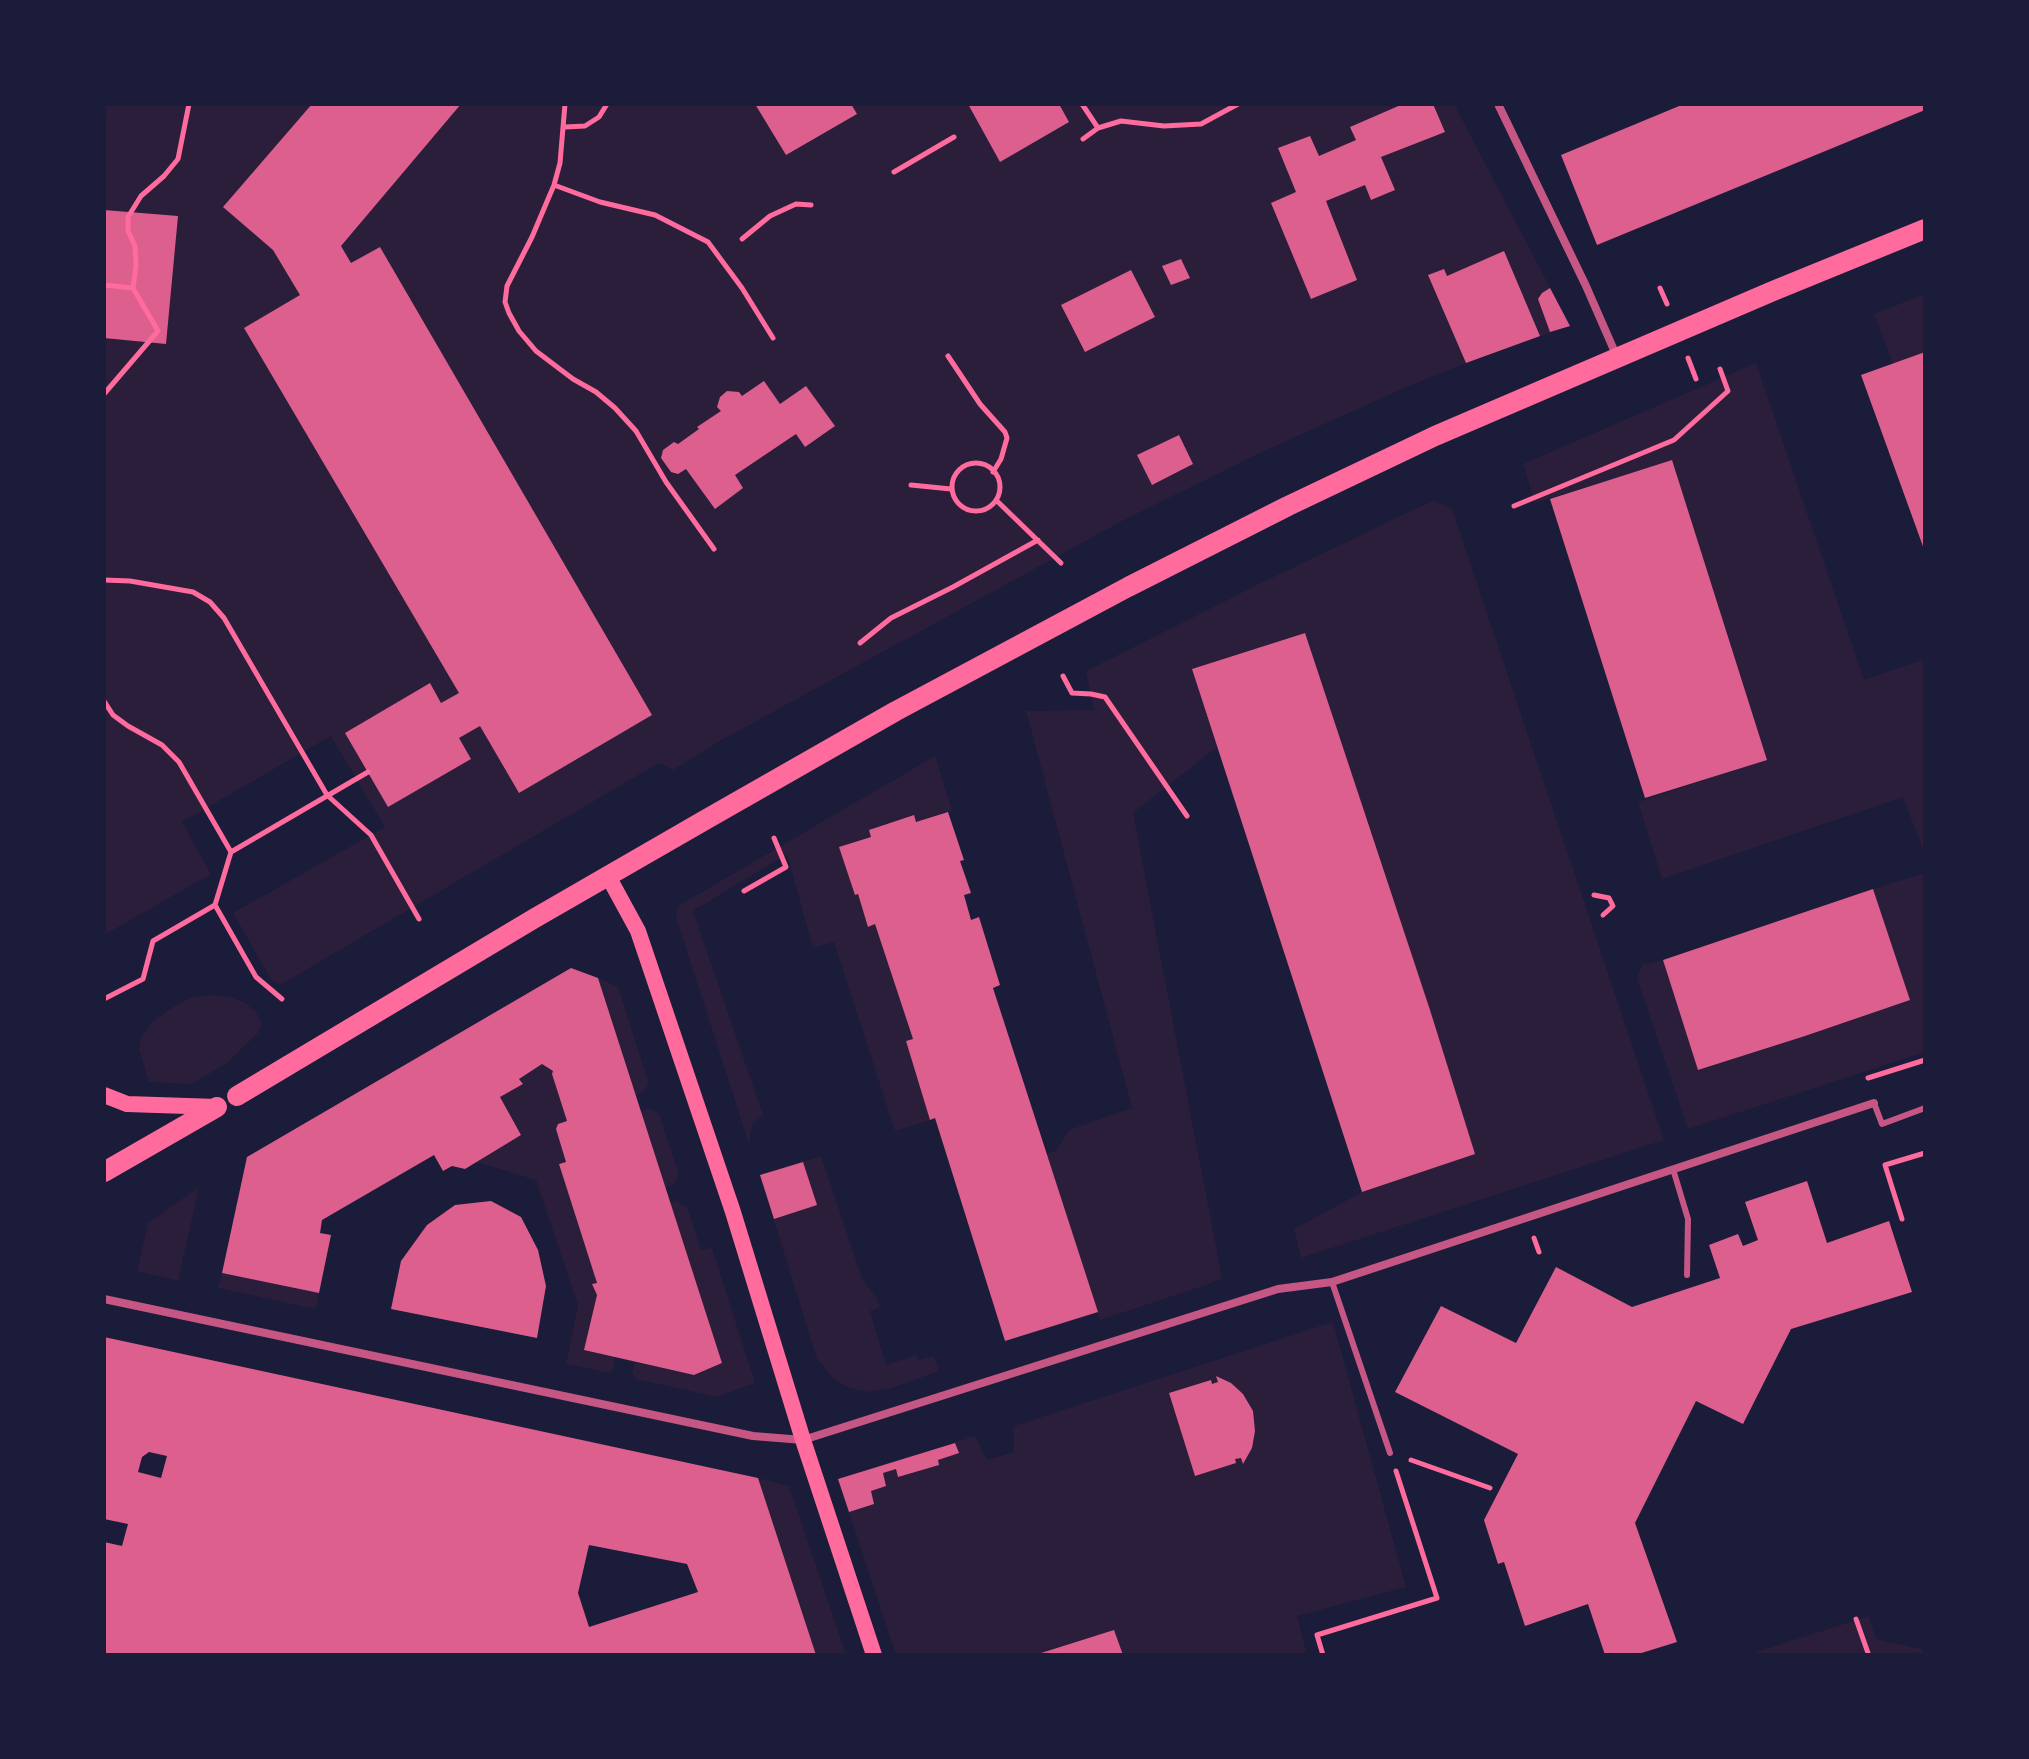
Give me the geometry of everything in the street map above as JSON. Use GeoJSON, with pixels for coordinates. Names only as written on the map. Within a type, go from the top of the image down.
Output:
{"type":"FeatureCollection","features":[{"type":"Feature","properties":{"kind":"main road"},"geometry":{"type":"LineString","coordinates":[[104,1172],[526,923],[896,711],[1128,587],[1410,448],[1925,229]]}},
{"type":"Feature","properties":{"kind":"main road"},"geometry":{"type":"LineString","coordinates":[[608,876],[638,931],[733,1212],[803,1440],[874,1655]]}},
{"type":"Feature","properties":{"kind":"main road"},"geometry":{"type":"LineString","coordinates":[[104,1095],[127,1104],[217,1107]]}},
{"type":"Feature","properties":{"kind":"street"},"geometry":{"type":"LineString","coordinates":[[1498,104],[1617,358]]}},
{"type":"Feature","properties":{"kind":"street"},"geometry":{"type":"LineString","coordinates":[[104,1299],[722,1430],[803,1440],[1278,1289],[1332,1282],[1874,1103]]}},
{"type":"Feature","properties":{"kind":"lane"},"geometry":{"type":"LineString","coordinates":[[1874,1103],[1882,1124],[1925,1108]]}},
{"type":"Feature","properties":{"kind":"lane"},"geometry":{"type":"LineString","coordinates":[[1673,1169],[1688,1219],[1687,1275]]}},
{"type":"Feature","properties":{"kind":"lane"},"geometry":{"type":"LineString","coordinates":[[1332,1282],[1390,1453]]}},
{"type":"Feature","properties":{"kind":"path"},"geometry":{"type":"LineString","coordinates":[[104,394],[158,331],[133,288],[135,246],[128,231],[128,217],[141,196],[178,159],[189,104]]}},
{"type":"Feature","properties":{"kind":"path"},"geometry":{"type":"LineString","coordinates":[[565,104],[565,127],[554,185],[507,286],[505,302],[519,331],[536,351],[596,392],[636,431],[666,482],[714,549]]}},
{"type":"Feature","properties":{"kind":"path"},"geometry":{"type":"LineString","coordinates":[[565,127],[585,126],[599,117],[607,104]]}},
{"type":"Feature","properties":{"kind":"path"},"geometry":{"type":"LineString","coordinates":[[1082,104],[1098,128]]}},
{"type":"Feature","properties":{"kind":"path"},"geometry":{"type":"LineString","coordinates":[[1083,139],[1098,128],[1121,121],[1164,126],[1201,124],[1238,104]]}},
{"type":"Feature","properties":{"kind":"path"},"geometry":{"type":"LineString","coordinates":[[894,172],[954,137]]}},
{"type":"Feature","properties":{"kind":"path"},"geometry":{"type":"LineString","coordinates":[[554,185],[600,202],[655,215],[708,242],[773,338]]}},
{"type":"Feature","properties":{"kind":"path"},"geometry":{"type":"LineString","coordinates":[[742,239],[770,216],[796,204],[811,205]]}},
{"type":"Feature","properties":{"kind":"path"},"geometry":{"type":"LineString","coordinates":[[104,285],[133,288]]}},
{"type":"Feature","properties":{"kind":"path"},"geometry":{"type":"LineString","coordinates":[[948,356],[980,404],[1005,432],[1007,438],[1001,459],[993,472]]}},
{"type":"Feature","properties":{"kind":"path"},"geometry":{"type":"LineString","coordinates":[[1514,506],[1674,440],[1728,391],[1720,369]]}},
{"type":"Feature","properties":{"kind":"path"},"geometry":{"type":"LineString","coordinates":[[975,463],[988,466],[997,475],[1000,488],[996,500],[988,509],[976,512],[964,509],[951,489],[954,477],[962,466],[975,463]]}},
{"type":"Feature","properties":{"kind":"path"},"geometry":{"type":"LineString","coordinates":[[911,485],[951,489]]}},
{"type":"Feature","properties":{"kind":"path"},"geometry":{"type":"LineString","coordinates":[[996,500],[1061,563]]}},
{"type":"Feature","properties":{"kind":"path"},"geometry":{"type":"LineString","coordinates":[[860,643],[891,618],[1038,540]]}},
{"type":"Feature","properties":{"kind":"path"},"geometry":{"type":"LineString","coordinates":[[104,580],[181,589],[210,602],[224,618],[327,795],[371,835],[419,919]]}},
{"type":"Feature","properties":{"kind":"path"},"geometry":{"type":"LineString","coordinates":[[1063,676],[1072,693],[1105,697],[1187,816]]}},
{"type":"Feature","properties":{"kind":"path"},"geometry":{"type":"LineString","coordinates":[[104,701],[113,715],[162,745],[179,762],[231,852]]}},
{"type":"Feature","properties":{"kind":"path"},"geometry":{"type":"LineString","coordinates":[[104,999],[143,979],[153,941],[215,905],[231,852],[368,772]]}},
{"type":"Feature","properties":{"kind":"path"},"geometry":{"type":"LineString","coordinates":[[744,891],[786,867],[774,838]]}},
{"type":"Feature","properties":{"kind":"path"},"geometry":{"type":"LineString","coordinates":[[1594,895],[1609,898],[1613,906],[1603,915]]}},
{"type":"Feature","properties":{"kind":"path"},"geometry":{"type":"LineString","coordinates":[[215,905],[256,977],[282,999]]}},
{"type":"Feature","properties":{"kind":"path"},"geometry":{"type":"LineString","coordinates":[[1874,1103],[1865,1079],[1925,1060]]}},
{"type":"Feature","properties":{"kind":"path"},"geometry":{"type":"LineString","coordinates":[[1902,1219],[1885,1165],[1925,1153]]}},
{"type":"Feature","properties":{"kind":"path"},"geometry":{"type":"LineString","coordinates":[[1390,1453],[1490,1488]]}},
{"type":"Feature","properties":{"kind":"path"},"geometry":{"type":"LineString","coordinates":[[1323,1655],[1317,1635],[1437,1598],[1390,1453]]}},
{"type":"Feature","properties":{"kind":"path"},"geometry":{"type":"LineString","coordinates":[[1856,1619],[1867,1654]]}},
{"type":"Feature","properties":{"kind":"shaded area"},"geometry":{"type":"Polygon","coordinates":[[[104,104],[1454,104],[1570,326],[1411,385],[1260,453],[1122,521],[720,741],[673,770],[659,763],[280,985],[271,979],[233,913],[385,827],[331,736],[182,822],[211,874],[104,935],[104,118],[107,116],[104,104]]]}},
{"type":"Feature","properties":{"kind":"shaded area"},"geometry":{"type":"Polygon","coordinates":[[[1925,294],[1925,352],[1893,364],[1874,314],[1925,294]]]}},
{"type":"Feature","properties":{"kind":"shaded area"},"geometry":{"type":"Polygon","coordinates":[[[1756,363],[1864,680],[1925,659],[1925,855],[1903,797],[1662,879],[1638,802],[1767,759],[1672,460],[1535,503],[1523,464],[1756,363]]]}},
{"type":"Feature","properties":{"kind":"shaded area"},"geometry":{"type":"Polygon","coordinates":[[[1434,500],[1452,509],[1664,1140],[1301,1258],[1294,1229],[1362,1192],[1304,633],[1192,669],[1217,747],[1133,813],[1222,1278],[1100,1320],[1047,1154],[1057,1150],[1069,1130],[1132,1108],[1026,711],[1094,710],[1086,671],[1434,500]]]}},
{"type":"Feature","properties":{"kind":"shaded area"},"geometry":{"type":"Polygon","coordinates":[[[935,756],[952,810],[916,822],[913,815],[870,830],[871,837],[840,847],[869,927],[875,924],[913,1039],[906,1041],[930,1120],[895,1131],[834,942],[813,948],[787,854],[693,911],[763,1115],[752,1124],[749,1144],[676,917],[678,906],[935,756]]]}},
{"type":"Feature","properties":{"kind":"shaded area"},"geometry":{"type":"Polygon","coordinates":[[[1925,873],[1925,1052],[1688,1129],[1637,978],[1642,965],[1663,960],[1699,1070],[1805,1036],[1910,1000],[1873,889],[1925,873]]]}},
{"type":"Feature","properties":{"kind":"shaded area"},"geometry":{"type":"Polygon","coordinates":[[[598,978],[618,987],[649,1084],[636,1095],[598,978]]]}},
{"type":"Feature","properties":{"kind":"shaded area"},"geometry":{"type":"Polygon","coordinates":[[[211,995],[244,1002],[256,1012],[262,1024],[258,1033],[227,1063],[192,1084],[149,1082],[139,1049],[141,1037],[153,1021],[170,1009],[190,998],[211,995]]]}},
{"type":"Feature","properties":{"kind":"shaded area"},"geometry":{"type":"Polygon","coordinates":[[[542,1064],[553,1071],[567,1121],[556,1129],[566,1162],[559,1164],[597,1283],[592,1284],[597,1295],[585,1350],[615,1357],[610,1373],[566,1364],[578,1305],[536,1180],[476,1162],[521,1135],[500,1097],[522,1084],[519,1079],[542,1064]]]}},
{"type":"Feature","properties":{"kind":"shaded area"},"geometry":{"type":"Polygon","coordinates":[[[649,1108],[659,1114],[679,1174],[673,1185],[665,1187],[641,1112],[649,1108]]]}},
{"type":"Feature","properties":{"kind":"shaded area"},"geometry":{"type":"Polygon","coordinates":[[[821,1156],[863,1281],[876,1296],[880,1307],[870,1311],[886,1365],[916,1355],[918,1360],[934,1356],[939,1371],[889,1389],[868,1392],[849,1388],[833,1378],[817,1359],[760,1175],[821,1156]]]}},
{"type":"Feature","properties":{"kind":"shaded area"},"geometry":{"type":"Polygon","coordinates":[[[199,1187],[178,1281],[137,1271],[148,1223],[199,1187]]]}},
{"type":"Feature","properties":{"kind":"shaded area"},"geometry":{"type":"Polygon","coordinates":[[[676,1201],[688,1208],[701,1250],[712,1248],[755,1383],[717,1397],[636,1379],[632,1372],[635,1362],[694,1375],[722,1363],[670,1203],[676,1201]]]}},
{"type":"Feature","properties":{"kind":"shaded area"},"geometry":{"type":"Polygon","coordinates":[[[222,1273],[319,1293],[316,1309],[218,1288],[222,1273]]]}},
{"type":"Feature","properties":{"kind":"shaded area"},"geometry":{"type":"Polygon","coordinates":[[[1333,1322],[1406,1587],[1297,1616],[1307,1655],[896,1655],[838,1479],[975,1436],[987,1460],[1014,1452],[1014,1426],[1333,1322]]]}},
{"type":"Feature","properties":{"kind":"shaded area"},"geometry":{"type":"Polygon","coordinates":[[[758,1478],[789,1486],[846,1655],[816,1655],[758,1478]]]}},
{"type":"Feature","properties":{"kind":"shaded area"},"geometry":{"type":"Polygon","coordinates":[[[1869,1616],[1876,1639],[1925,1650],[1925,1655],[1747,1655],[1869,1616]]]}},
{"type":"Feature","properties":{"kind":"building"},"geometry":{"type":"Polygon","coordinates":[[[312,104],[461,104],[341,246],[351,263],[380,247],[652,715],[519,793],[480,726],[459,738],[471,759],[388,807],[345,733],[430,683],[441,703],[459,693],[244,328],[300,295],[273,250],[223,207],[312,104]]]}},
{"type":"Feature","properties":{"kind":"building"},"geometry":{"type":"Polygon","coordinates":[[[755,104],[851,104],[857,114],[786,155],[755,104]]]}},
{"type":"Feature","properties":{"kind":"building"},"geometry":{"type":"Polygon","coordinates":[[[968,104],[1059,104],[1069,122],[1000,162],[968,104]]]}},
{"type":"Feature","properties":{"kind":"building"},"geometry":{"type":"Polygon","coordinates":[[[1403,104],[1433,104],[1445,132],[1381,157],[1395,190],[1371,200],[1365,185],[1326,201],[1357,280],[1311,299],[1271,203],[1296,192],[1278,148],[1310,136],[1319,156],[1356,140],[1350,127],[1403,104]]]}},
{"type":"Feature","properties":{"kind":"building"},"geometry":{"type":"Polygon","coordinates":[[[1684,104],[1925,104],[1925,110],[1597,245],[1561,155],[1684,104]]]}},
{"type":"Feature","properties":{"kind":"building"},"geometry":{"type":"Polygon","coordinates":[[[104,210],[178,216],[166,344],[104,338],[104,210]]]}},
{"type":"Feature","properties":{"kind":"building"},"geometry":{"type":"Polygon","coordinates":[[[1504,251],[1540,336],[1466,363],[1428,275],[1444,269],[1447,276],[1504,251]]]}},
{"type":"Feature","properties":{"kind":"building"},"geometry":{"type":"Polygon","coordinates":[[[1181,259],[1190,278],[1171,285],[1162,266],[1181,259]]]}},
{"type":"Feature","properties":{"kind":"building"},"geometry":{"type":"Polygon","coordinates":[[[1131,270],[1155,317],[1085,352],[1061,305],[1131,270]]]}},
{"type":"Feature","properties":{"kind":"building"},"geometry":{"type":"Polygon","coordinates":[[[1550,288],[1570,326],[1550,332],[1538,299],[1550,288]]]}},
{"type":"Feature","properties":{"kind":"building"},"geometry":{"type":"Polygon","coordinates":[[[1925,352],[1925,552],[1861,375],[1925,352]]]}},
{"type":"Feature","properties":{"kind":"building"},"geometry":{"type":"Polygon","coordinates":[[[764,381],[780,404],[806,386],[835,426],[805,447],[796,434],[735,475],[743,488],[715,509],[686,469],[678,474],[671,472],[661,458],[663,450],[674,442],[678,444],[721,411],[717,407],[720,397],[727,391],[739,392],[742,396],[764,381]]]}},
{"type":"Feature","properties":{"kind":"building"},"geometry":{"type":"Polygon","coordinates":[[[1179,435],[1193,464],[1152,485],[1137,455],[1179,435]]]}},
{"type":"Feature","properties":{"kind":"building"},"geometry":{"type":"Polygon","coordinates":[[[1672,460],[1767,760],[1645,798],[1550,499],[1672,460]]]}},
{"type":"Feature","properties":{"kind":"building"},"geometry":{"type":"Polygon","coordinates":[[[1305,633],[1475,1154],[1362,1192],[1192,669],[1305,633]]]}},
{"type":"Feature","properties":{"kind":"building"},"geometry":{"type":"Polygon","coordinates":[[[948,812],[964,860],[960,861],[971,893],[964,895],[971,920],[979,917],[1000,985],[993,988],[1098,1312],[1005,1341],[935,1118],[930,1120],[906,1041],[913,1039],[875,924],[868,927],[839,847],[871,837],[869,830],[914,815],[916,822],[948,812]]]}},
{"type":"Feature","properties":{"kind":"building"},"geometry":{"type":"Polygon","coordinates":[[[1873,889],[1910,1000],[1698,1070],[1663,960],[1873,889]]]}},
{"type":"Feature","properties":{"kind":"building"},"geometry":{"type":"Polygon","coordinates":[[[571,968],[598,978],[722,1363],[694,1375],[584,1350],[597,1295],[592,1284],[597,1283],[559,1164],[566,1162],[556,1129],[558,1124],[567,1121],[553,1071],[542,1064],[519,1079],[523,1084],[500,1097],[521,1135],[465,1169],[452,1166],[443,1171],[434,1155],[322,1220],[320,1233],[331,1235],[319,1293],[222,1273],[247,1157],[571,968]]]}},
{"type":"Feature","properties":{"kind":"building"},"geometry":{"type":"Polygon","coordinates":[[[803,1162],[817,1205],[774,1219],[760,1175],[803,1162]]]}},
{"type":"Feature","properties":{"kind":"building"},"geometry":{"type":"Polygon","coordinates":[[[1807,1181],[1827,1243],[1889,1221],[1912,1292],[1791,1329],[1743,1424],[1696,1401],[1635,1523],[1677,1642],[1635,1655],[1605,1655],[1588,1604],[1525,1626],[1504,1562],[1498,1564],[1484,1520],[1518,1454],[1395,1392],[1441,1306],[1516,1343],[1556,1267],[1632,1307],[1720,1278],[1709,1245],[1738,1234],[1743,1246],[1758,1240],[1745,1202],[1807,1181]]]}},
{"type":"Feature","properties":{"kind":"building"},"geometry":{"type":"Polygon","coordinates":[[[491,1201],[521,1217],[538,1250],[546,1286],[537,1338],[391,1309],[401,1261],[427,1225],[455,1205],[491,1201]]]}},
{"type":"Feature","properties":{"kind":"building"},"geometry":{"type":"Polygon","coordinates":[[[104,1337],[758,1478],[816,1655],[104,1655],[104,1542],[122,1546],[128,1524],[104,1519],[104,1337]],[[149,1452],[142,1457],[138,1472],[161,1478],[167,1456],[149,1452]],[[589,1545],[578,1593],[589,1627],[698,1592],[687,1564],[589,1545]]]}},
{"type":"Feature","properties":{"kind":"building"},"geometry":{"type":"Polygon","coordinates":[[[1216,1376],[1231,1383],[1243,1394],[1253,1411],[1255,1431],[1252,1448],[1243,1464],[1241,1458],[1235,1459],[1236,1463],[1195,1476],[1169,1393],[1211,1380],[1212,1384],[1218,1382],[1216,1376]]]}},
{"type":"Feature","properties":{"kind":"building"},"geometry":{"type":"Polygon","coordinates":[[[955,1443],[959,1453],[938,1460],[939,1465],[898,1477],[896,1469],[883,1473],[886,1486],[871,1491],[874,1504],[849,1512],[838,1479],[955,1443]]]}},
{"type":"Feature","properties":{"kind":"building"},"geometry":{"type":"Polygon","coordinates":[[[1114,1630],[1123,1655],[1038,1655],[1038,1654],[1114,1630]]]}}]}
